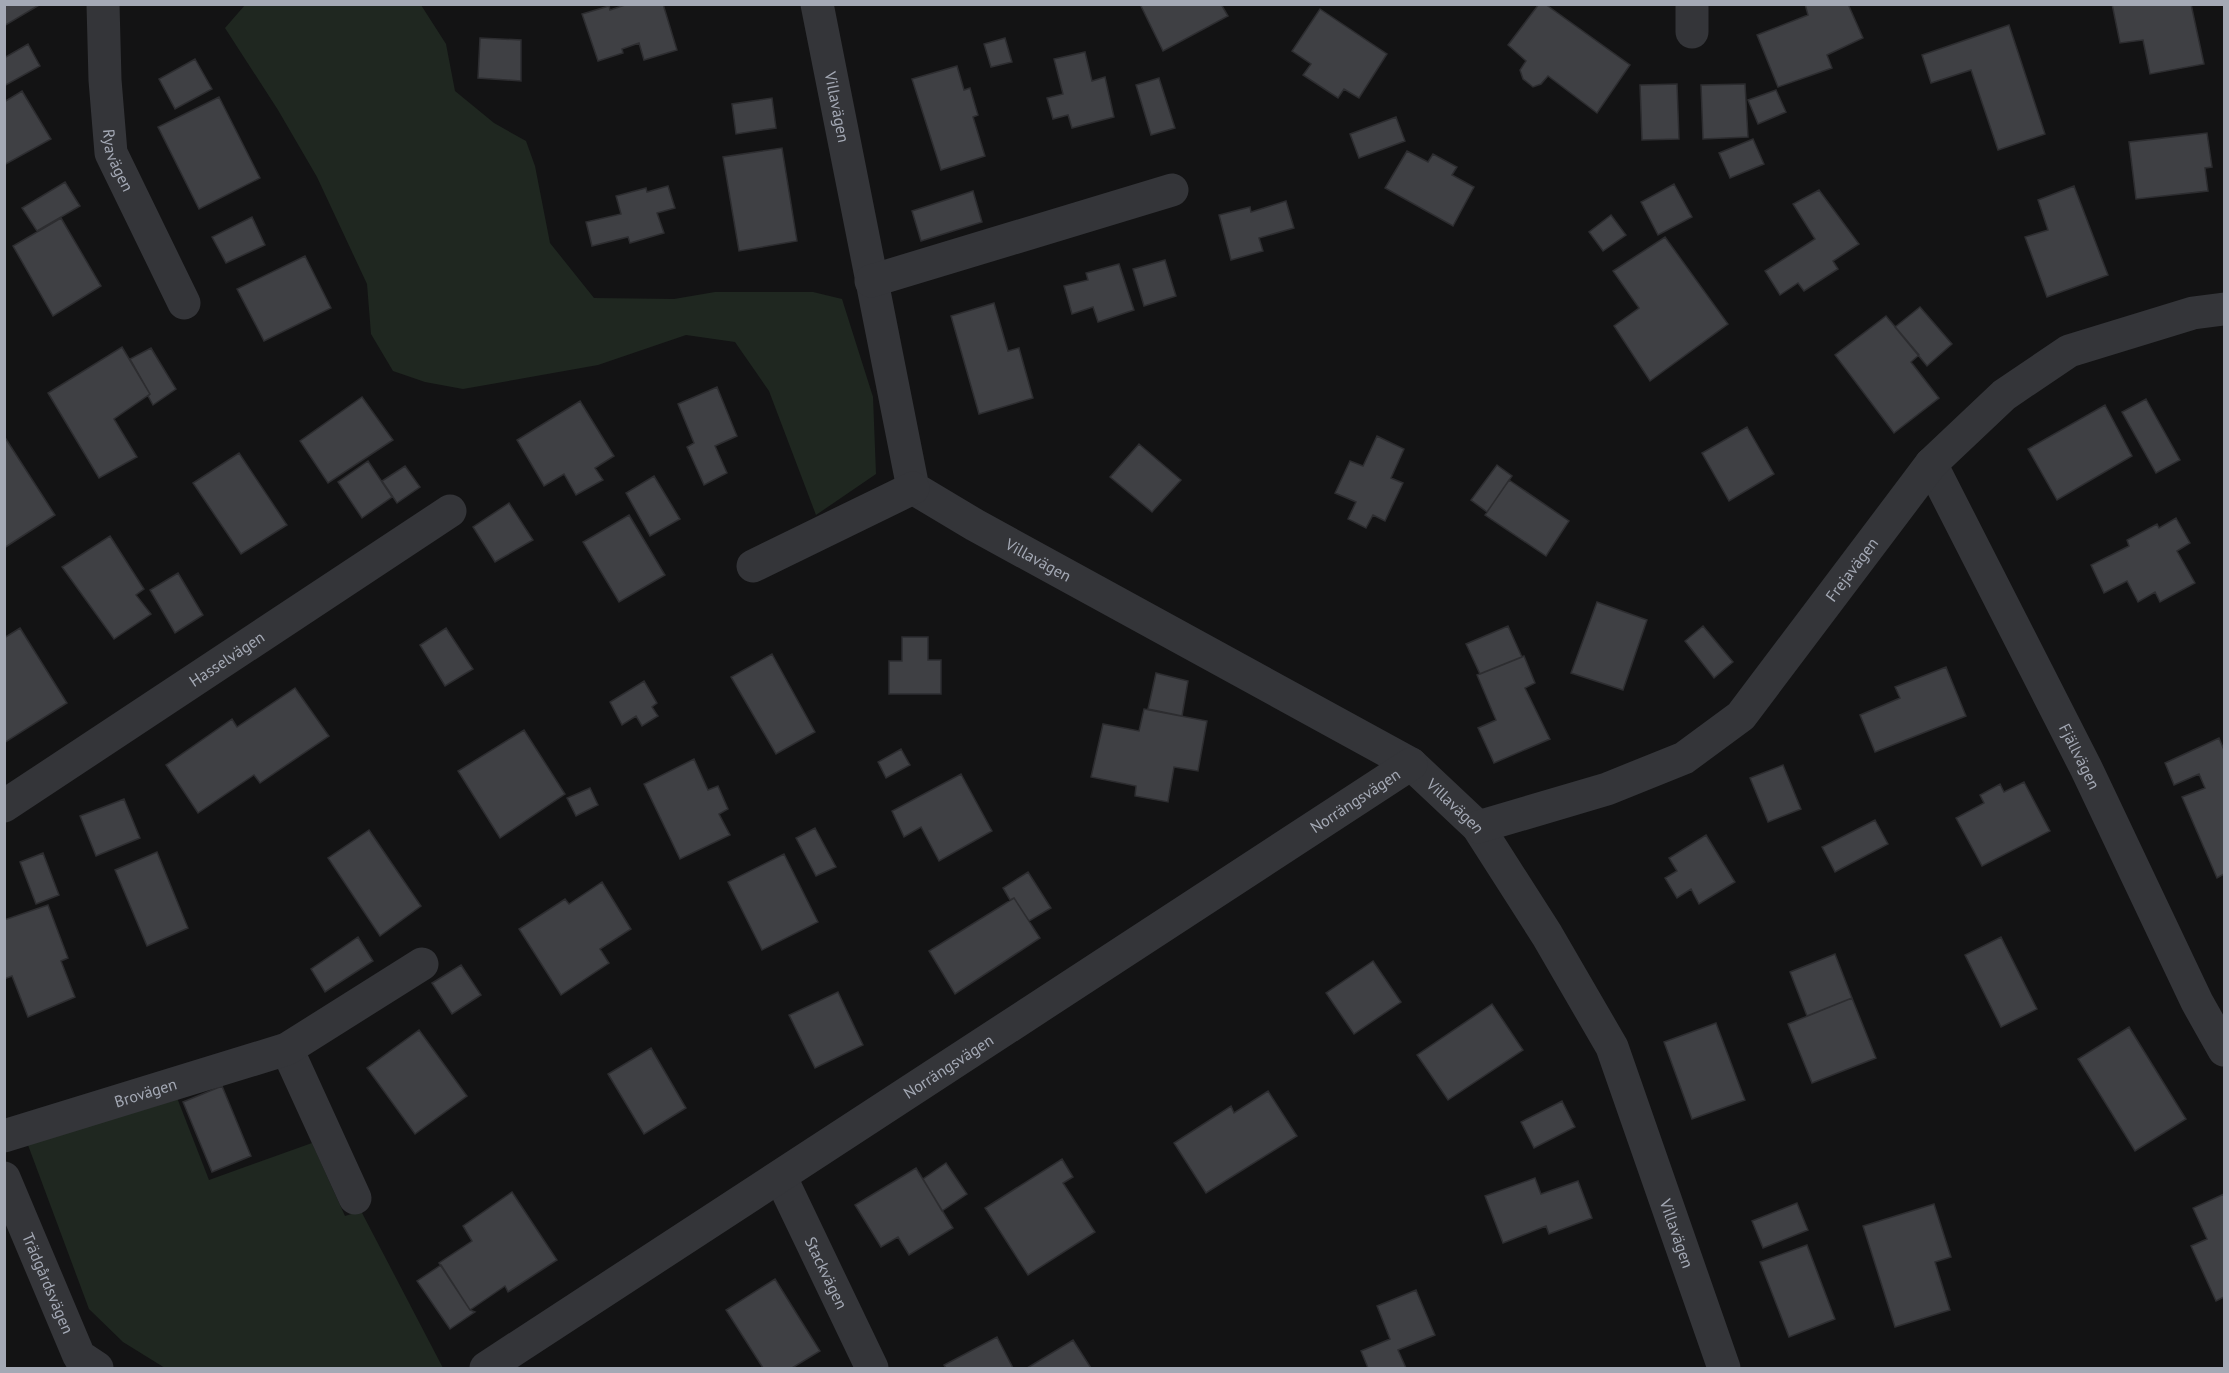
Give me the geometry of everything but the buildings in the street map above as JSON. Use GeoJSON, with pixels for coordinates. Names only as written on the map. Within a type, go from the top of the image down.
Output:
{"type":"FeatureCollection","features":[{"type":"Feature","properties":{"kind":"street","name":"Ryavägen"},"geometry":{"type":"LineString","coordinates":[[103,4],[105,80],[111,153],[184,303]]}},
{"type":"Feature","properties":{"kind":"street","name":"Villavägen"},"geometry":{"type":"LineString","coordinates":[[817,4],[913,488],[996,537],[1411,764],[1478,827],[1547,935],[1612,1047],[1724,1368]]}},
{"type":"Feature","properties":{"kind":"street"},"geometry":{"type":"LineString","coordinates":[[871,281],[1172,190]]}},
{"type":"Feature","properties":{"kind":"street","name":"Frejavägen"},"geometry":{"type":"LineString","coordinates":[[1478,827],[1607,789],[1683,758],[1741,716],[1931,464],[2004,395],[2069,351],[2193,313],[2224,309]]}},
{"type":"Feature","properties":{"kind":"street","name":"Fjällvägen"},"geometry":{"type":"LineString","coordinates":[[1931,464],[2086,768],[2197,1002],[2224,1050]]}},
{"type":"Feature","properties":{"kind":"street"},"geometry":{"type":"LineString","coordinates":[[753,566],[913,488]]}},
{"type":"Feature","properties":{"kind":"street","name":"Hasselvägen"},"geometry":{"type":"LineString","coordinates":[[4,806],[450,512]]}},
{"type":"Feature","properties":{"kind":"street","name":"Norrängsvägen"},"geometry":{"type":"LineString","coordinates":[[486,1368],[781,1178],[1411,764]]}},
{"type":"Feature","properties":{"kind":"street","name":"Brovägen"},"geometry":{"type":"LineString","coordinates":[[4,1136],[286,1049],[422,964]]}},
{"type":"Feature","properties":{"kind":"street"},"geometry":{"type":"LineString","coordinates":[[286,1049],[355,1198]]}},
{"type":"Feature","properties":{"kind":"street","name":"Trädgårdsvägen"},"geometry":{"type":"LineString","coordinates":[[4,1178],[88,1362]]}},
{"type":"Feature","properties":{"kind":"street","name":"Stackvägen"},"geometry":{"type":"LineString","coordinates":[[781,1178],[872,1368]]}},
{"type":"Feature","properties":{"kind":"shaded area"},"geometry":{"type":"Polygon","coordinates":[[[245,5],[421,5],[446,44],[455,91],[494,123],[526,141],[535,166],[550,243],[594,298],[674,299],[715,292],[813,292],[842,299],[873,397],[876,474],[816,515],[769,391],[735,342],[686,335],[598,365],[463,389],[425,382],[393,371],[371,334],[367,284],[317,177],[278,110],[225,28],[245,5]]]}},
{"type":"Feature","properties":{"kind":"shaded area"},"geometry":{"type":"Polygon","coordinates":[[[174,1090],[209,1180],[312,1143],[345,1216],[361,1211],[443,1368],[165,1368],[123,1342],[89,1309],[28,1145],[174,1090]]]}}]}
